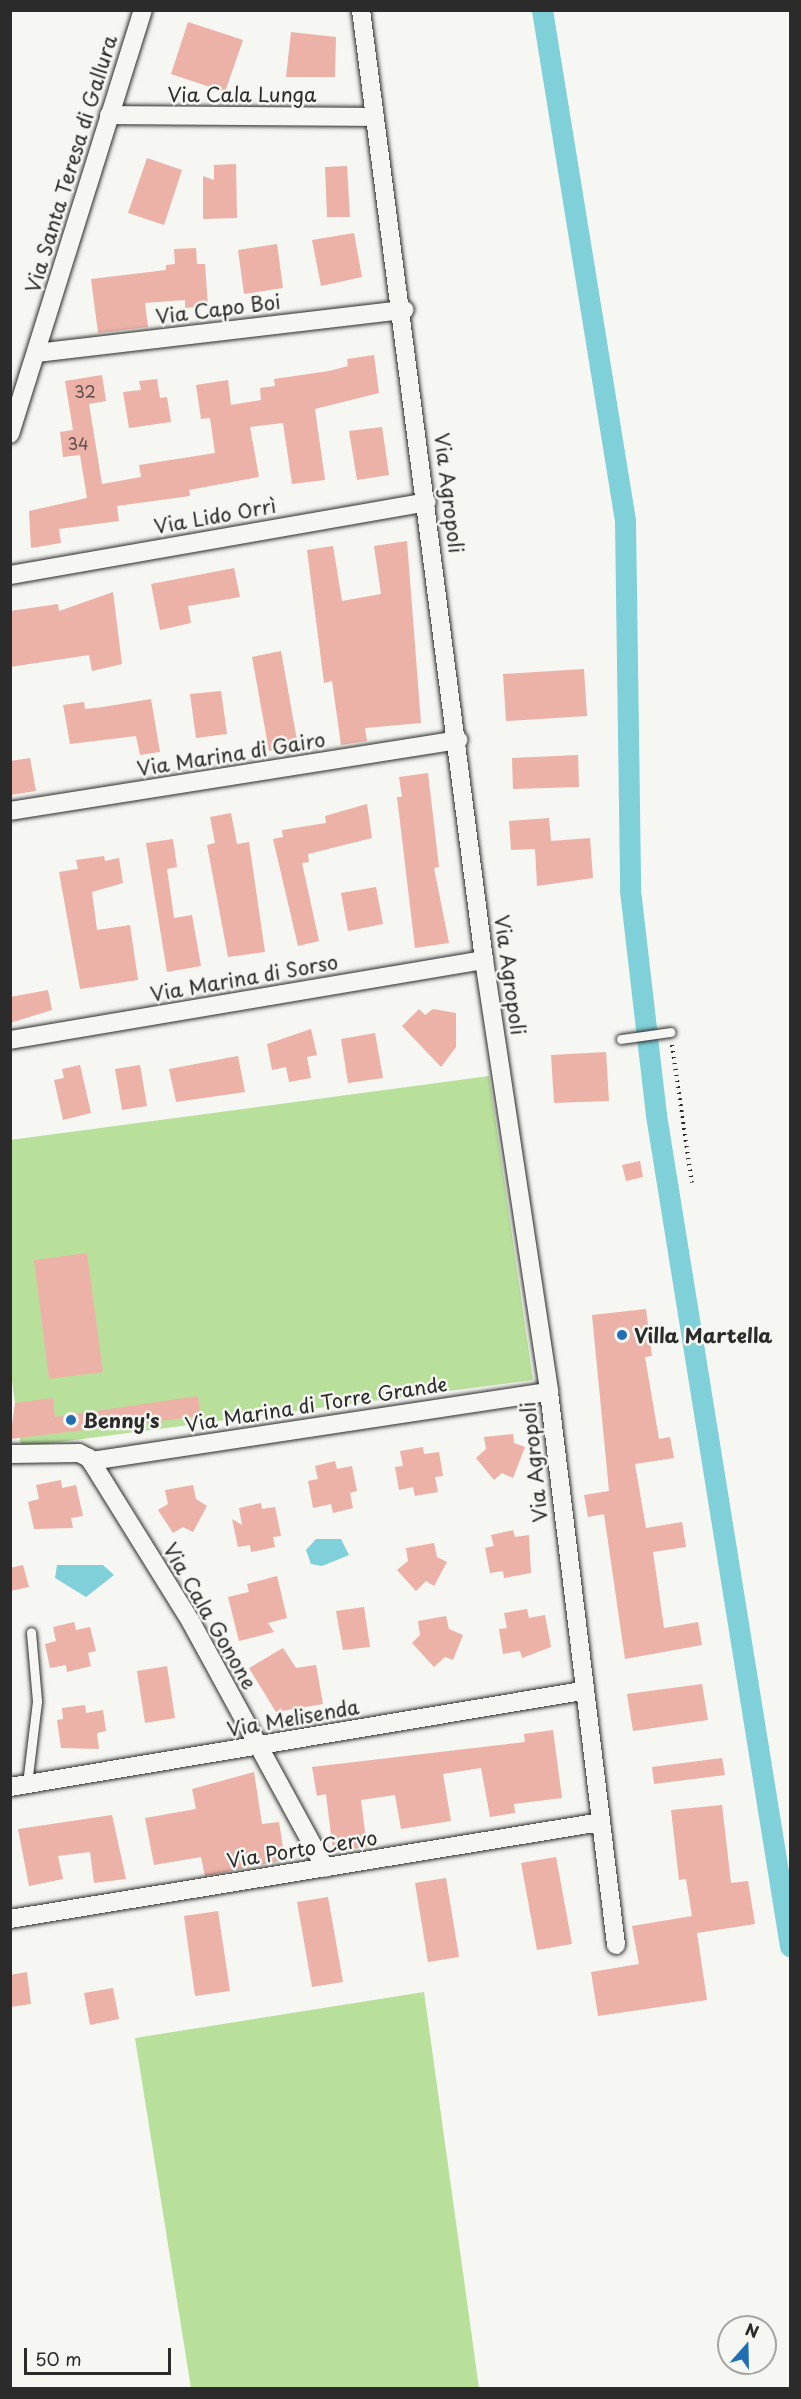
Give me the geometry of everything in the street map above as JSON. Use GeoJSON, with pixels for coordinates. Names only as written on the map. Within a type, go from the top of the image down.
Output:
{"type":"FeatureCollection","features":[{"type":"Feature","properties":{"kind":"street","name":"Via Santa Teresa di Gallura"},"geometry":{"type":"LineString","coordinates":[[10,435],[19,382],[37,353],[143,10]]}},
{"type":"Feature","properties":{"kind":"street","name":"Via Agropoli"},"geometry":{"type":"LineString","coordinates":[[361,10],[404,310],[484,960],[549,1392],[582,1691],[616,1945]]}},
{"type":"Feature","properties":{"kind":"street","name":"Via Cala Lunga"},"geometry":{"type":"LineString","coordinates":[[109,115],[375,117]]}},
{"type":"Feature","properties":{"kind":"street","name":"Via Capo Boi"},"geometry":{"type":"LineString","coordinates":[[37,353],[404,310]]}},
{"type":"Feature","properties":{"kind":"street","name":"Via Lido Orrì"},"geometry":{"type":"LineString","coordinates":[[10,575],[427,502]]}},
{"type":"Feature","properties":{"kind":"street","name":"Via Marina di Gairo"},"geometry":{"type":"LineString","coordinates":[[10,811],[458,740]]}},
{"type":"Feature","properties":{"kind":"street","name":"Via Marina di Sorso"},"geometry":{"type":"LineString","coordinates":[[10,1040],[484,960]]}},
{"type":"Feature","properties":{"kind":"street","name":"Via Marina di Torre Grande"},"geometry":{"type":"LineString","coordinates":[[10,1454],[87,1457],[549,1392]]}},
{"type":"Feature","properties":{"kind":"street","name":"Via Cala Gonone"},"geometry":{"type":"LineString","coordinates":[[87,1457],[191,1622],[257,1747],[325,1868]]}},
{"type":"Feature","properties":{"kind":"street","name":"Via Melisenda"},"geometry":{"type":"LineString","coordinates":[[19,1785],[582,1691]]}},
{"type":"Feature","properties":{"kind":"street","name":"Via Porto Cervo"},"geometry":{"type":"LineString","coordinates":[[10,1919],[601,1822]]}},
{"type":"Feature","properties":{"kind":"lane"},"geometry":{"type":"LineString","coordinates":[[621,1039],[671,1032]]}},
{"type":"Feature","properties":{"kind":"lane"},"geometry":{"type":"LineString","coordinates":[[19,1785],[37,1701],[31,1632]]}},
{"type":"Feature","properties":{"kind":"path"},"geometry":{"type":"LineString","coordinates":[[671,1032],[692,1183]]}},
{"type":"Feature","properties":{"kind":"green space"},"geometry":{"type":"Polygon","coordinates":[[[489,1076],[533,1380],[21,1447],[10,1366],[10,1140],[489,1076]]]}},
{"type":"Feature","properties":{"kind":"green space"},"geometry":{"type":"Polygon","coordinates":[[[424,1992],[479,2388],[191,2388],[135,2038],[424,1992]]]}},
{"type":"Feature","properties":{"kind":"water"},"geometry":{"type":"Polygon","coordinates":[[[316,1539],[341,1539],[349,1555],[322,1566],[311,1564],[306,1550],[316,1539]]]}},
{"type":"Feature","properties":{"kind":"water"},"geometry":{"type":"Polygon","coordinates":[[[57,1565],[103,1565],[114,1575],[86,1597],[55,1578],[57,1565]]]}},
{"type":"Feature","properties":{"kind":"building"},"geometry":{"type":"Polygon","coordinates":[[[188,22],[243,40],[225,92],[171,74],[188,22]]]}},
{"type":"Feature","properties":{"kind":"building"},"geometry":{"type":"Polygon","coordinates":[[[291,32],[336,37],[335,77],[286,77],[291,32]]]}},
{"type":"Feature","properties":{"kind":"building"},"geometry":{"type":"Polygon","coordinates":[[[147,158],[182,170],[164,225],[128,213],[147,158]]]}},
{"type":"Feature","properties":{"kind":"building"},"geometry":{"type":"Polygon","coordinates":[[[236,164],[237,218],[203,219],[203,176],[214,180],[214,165],[236,164]]]}},
{"type":"Feature","properties":{"kind":"building"},"geometry":{"type":"Polygon","coordinates":[[[347,166],[350,217],[327,217],[325,167],[347,166]]]}},
{"type":"Feature","properties":{"kind":"building"},"geometry":{"type":"Polygon","coordinates":[[[354,233],[362,277],[321,286],[312,240],[354,233]]]}},
{"type":"Feature","properties":{"kind":"building"},"geometry":{"type":"Polygon","coordinates":[[[277,244],[283,288],[244,294],[238,250],[277,244]]]}},
{"type":"Feature","properties":{"kind":"building"},"geometry":{"type":"Polygon","coordinates":[[[196,248],[197,264],[205,264],[208,306],[185,308],[185,300],[145,303],[148,327],[98,333],[91,279],[166,270],[166,265],[175,264],[174,249],[196,248]]]}},
{"type":"Feature","properties":{"kind":"building"},"geometry":{"type":"Polygon","coordinates":[[[374,355],[379,393],[315,409],[325,480],[292,484],[283,423],[250,427],[259,477],[189,490],[190,496],[117,506],[119,521],[59,529],[61,543],[31,548],[29,511],[87,498],[80,455],[63,457],[60,432],[73,430],[65,381],[102,375],[106,401],[89,404],[102,484],[141,477],[139,465],[215,453],[210,418],[201,419],[196,385],[228,380],[231,405],[261,400],[260,388],[275,386],[274,379],[329,371],[348,366],[347,359],[374,355]]]}},
{"type":"Feature","properties":{"kind":"building"},"geometry":{"type":"Polygon","coordinates":[[[157,379],[160,398],[167,397],[171,422],[129,428],[123,392],[141,390],[139,381],[157,379]]]}},
{"type":"Feature","properties":{"kind":"building"},"geometry":{"type":"Polygon","coordinates":[[[382,427],[389,475],[357,480],[349,431],[382,427]]]}},
{"type":"Feature","properties":{"kind":"building"},"geometry":{"type":"Polygon","coordinates":[[[407,541],[421,723],[365,728],[367,741],[341,745],[332,681],[324,683],[307,550],[333,546],[342,601],[381,594],[374,546],[407,541]]]}},
{"type":"Feature","properties":{"kind":"building"},"geometry":{"type":"Polygon","coordinates":[[[234,568],[240,597],[188,606],[191,623],[160,630],[151,584],[234,568]]]}},
{"type":"Feature","properties":{"kind":"building"},"geometry":{"type":"Polygon","coordinates":[[[113,592],[122,664],[92,671],[89,655],[10,667],[10,611],[58,604],[59,611],[113,592]]]}},
{"type":"Feature","properties":{"kind":"building"},"geometry":{"type":"Polygon","coordinates":[[[281,651],[298,746],[269,751],[252,657],[281,651]]]}},
{"type":"Feature","properties":{"kind":"building"},"geometry":{"type":"Polygon","coordinates":[[[584,669],[587,716],[506,721],[503,674],[584,669]]]}},
{"type":"Feature","properties":{"kind":"building"},"geometry":{"type":"Polygon","coordinates":[[[221,691],[227,734],[196,738],[190,694],[221,691]]]}},
{"type":"Feature","properties":{"kind":"building"},"geometry":{"type":"Polygon","coordinates":[[[151,699],[160,752],[140,755],[136,736],[70,744],[63,705],[84,702],[85,709],[151,699]]]}},
{"type":"Feature","properties":{"kind":"building"},"geometry":{"type":"Polygon","coordinates":[[[578,755],[579,787],[513,789],[512,758],[578,755]]]}},
{"type":"Feature","properties":{"kind":"building"},"geometry":{"type":"Polygon","coordinates":[[[30,758],[36,791],[10,795],[10,761],[30,758]]]}},
{"type":"Feature","properties":{"kind":"building"},"geometry":{"type":"Polygon","coordinates":[[[428,773],[439,867],[434,868],[449,943],[415,948],[397,797],[402,797],[399,777],[428,773]]]}},
{"type":"Feature","properties":{"kind":"building"},"geometry":{"type":"Polygon","coordinates":[[[367,804],[372,838],[308,854],[309,862],[302,863],[319,941],[298,946],[273,839],[283,837],[282,830],[326,823],[325,816],[367,804]]]}},
{"type":"Feature","properties":{"kind":"building"},"geometry":{"type":"Polygon","coordinates":[[[231,813],[237,844],[249,842],[265,952],[228,957],[207,845],[215,843],[210,817],[231,813]]]}},
{"type":"Feature","properties":{"kind":"building"},"geometry":{"type":"Polygon","coordinates":[[[549,818],[551,841],[590,838],[593,878],[537,886],[535,849],[511,850],[509,821],[549,818]]]}},
{"type":"Feature","properties":{"kind":"building"},"geometry":{"type":"Polygon","coordinates":[[[173,839],[177,867],[167,869],[174,918],[192,915],[201,966],[167,972],[146,843],[173,839]]]}},
{"type":"Feature","properties":{"kind":"building"},"geometry":{"type":"Polygon","coordinates":[[[104,856],[105,861],[119,858],[123,883],[92,892],[97,930],[130,925],[138,980],[80,989],[59,872],[78,869],[76,860],[104,856]]]}},
{"type":"Feature","properties":{"kind":"building"},"geometry":{"type":"Polygon","coordinates":[[[376,887],[383,924],[348,931],[341,893],[376,887]]]}},
{"type":"Feature","properties":{"kind":"building"},"geometry":{"type":"Polygon","coordinates":[[[48,990],[52,1010],[10,1023],[10,997],[48,990]]]}},
{"type":"Feature","properties":{"kind":"building"},"geometry":{"type":"Polygon","coordinates":[[[419,1009],[425,1015],[433,1009],[456,1013],[456,1047],[441,1067],[402,1026],[419,1009]]]}},
{"type":"Feature","properties":{"kind":"building"},"geometry":{"type":"Polygon","coordinates":[[[311,1029],[317,1055],[307,1057],[311,1078],[289,1082],[286,1067],[272,1070],[267,1044],[311,1029]]]}},
{"type":"Feature","properties":{"kind":"building"},"geometry":{"type":"Polygon","coordinates":[[[375,1033],[383,1078],[348,1083],[341,1039],[375,1033]]]}},
{"type":"Feature","properties":{"kind":"building"},"geometry":{"type":"Polygon","coordinates":[[[606,1052],[609,1101],[554,1103],[551,1055],[606,1052]]]}},
{"type":"Feature","properties":{"kind":"building"},"geometry":{"type":"Polygon","coordinates":[[[238,1056],[245,1092],[176,1102],[169,1069],[238,1056]]]}},
{"type":"Feature","properties":{"kind":"building"},"geometry":{"type":"Polygon","coordinates":[[[80,1065],[91,1113],[63,1120],[54,1080],[64,1078],[62,1069],[80,1065]]]}},
{"type":"Feature","properties":{"kind":"building"},"geometry":{"type":"Polygon","coordinates":[[[140,1065],[147,1106],[122,1110],[115,1069],[140,1065]]]}},
{"type":"Feature","properties":{"kind":"building"},"geometry":{"type":"Polygon","coordinates":[[[640,1161],[643,1177],[626,1181],[622,1165],[640,1161]]]}},
{"type":"Feature","properties":{"kind":"building"},"geometry":{"type":"Polygon","coordinates":[[[87,1253],[103,1372],[49,1379],[34,1260],[87,1253]]]}},
{"type":"Feature","properties":{"kind":"building"},"geometry":{"type":"Polygon","coordinates":[[[646,1309],[652,1356],[645,1357],[659,1439],[670,1437],[674,1458],[635,1464],[646,1528],[682,1522],[686,1547],[653,1552],[664,1628],[698,1622],[702,1645],[625,1659],[604,1514],[588,1517],[584,1495],[609,1491],[592,1315],[646,1309]]]}},
{"type":"Feature","properties":{"kind":"building","name":"Benny's"},"geometry":{"type":"Polygon","coordinates":[[[198,1396],[201,1416],[10,1439],[15,1403],[53,1398],[55,1417],[198,1396]]]}},
{"type":"Feature","properties":{"kind":"building"},"geometry":{"type":"Polygon","coordinates":[[[513,1434],[514,1443],[525,1447],[513,1478],[502,1473],[494,1480],[476,1458],[486,1449],[484,1437],[513,1434]]]}},
{"type":"Feature","properties":{"kind":"building"},"geometry":{"type":"Polygon","coordinates":[[[423,1447],[424,1454],[439,1452],[443,1476],[435,1477],[438,1492],[415,1496],[413,1487],[399,1490],[395,1467],[403,1466],[400,1451],[423,1447]]]}},
{"type":"Feature","properties":{"kind":"building"},"geometry":{"type":"Polygon","coordinates":[[[335,1461],[337,1469],[352,1466],[357,1491],[350,1493],[353,1508],[333,1513],[331,1504],[313,1508],[308,1481],[318,1479],[315,1466],[335,1461]]]}},
{"type":"Feature","properties":{"kind":"building"},"geometry":{"type":"Polygon","coordinates":[[[61,1480],[62,1488],[76,1485],[83,1516],[71,1518],[73,1528],[34,1529],[28,1502],[39,1499],[36,1485],[61,1480]]]}},
{"type":"Feature","properties":{"kind":"building"},"geometry":{"type":"Polygon","coordinates":[[[193,1485],[196,1499],[207,1506],[193,1532],[183,1527],[173,1533],[158,1510],[168,1504],[165,1490],[193,1485]]]}},
{"type":"Feature","properties":{"kind":"building"},"geometry":{"type":"Polygon","coordinates":[[[261,1503],[262,1509],[275,1507],[281,1536],[273,1537],[275,1547],[251,1552],[250,1545],[238,1547],[232,1519],[242,1525],[239,1508],[261,1503]]]}},
{"type":"Feature","properties":{"kind":"building"},"geometry":{"type":"Polygon","coordinates":[[[513,1530],[515,1537],[529,1535],[531,1573],[504,1578],[503,1571],[490,1573],[485,1548],[494,1546],[491,1535],[513,1530]]]}},
{"type":"Feature","properties":{"kind":"building"},"geometry":{"type":"Polygon","coordinates":[[[434,1543],[437,1557],[447,1562],[434,1586],[426,1581],[416,1591],[397,1570],[408,1561],[406,1548],[434,1543]]]}},
{"type":"Feature","properties":{"kind":"building"},"geometry":{"type":"Polygon","coordinates":[[[23,1565],[29,1587],[10,1591],[10,1568],[23,1565]]]}},
{"type":"Feature","properties":{"kind":"building"},"geometry":{"type":"Polygon","coordinates":[[[277,1576],[287,1618],[268,1623],[274,1632],[239,1641],[228,1597],[249,1592],[247,1584],[277,1576]]]}},
{"type":"Feature","properties":{"kind":"building"},"geometry":{"type":"Polygon","coordinates":[[[364,1607],[370,1647],[343,1650],[336,1611],[364,1607]]]}},
{"type":"Feature","properties":{"kind":"building"},"geometry":{"type":"Polygon","coordinates":[[[527,1609],[529,1618],[545,1615],[551,1647],[522,1658],[520,1651],[503,1654],[499,1629],[507,1628],[504,1613],[527,1609]]]}},
{"type":"Feature","properties":{"kind":"building"},"geometry":{"type":"Polygon","coordinates":[[[446,1616],[449,1629],[463,1635],[453,1660],[445,1657],[434,1667],[412,1643],[420,1635],[418,1621],[446,1616]]]}},
{"type":"Feature","properties":{"kind":"building"},"geometry":{"type":"Polygon","coordinates":[[[74,1622],[76,1630],[90,1627],[96,1651],[88,1653],[91,1666],[67,1672],[66,1665],[50,1668],[45,1644],[56,1641],[53,1627],[74,1622]]]}},
{"type":"Feature","properties":{"kind":"building"},"geometry":{"type":"Polygon","coordinates":[[[283,1648],[296,1668],[316,1665],[323,1704],[276,1712],[249,1668],[283,1648]]]}},
{"type":"Feature","properties":{"kind":"building"},"geometry":{"type":"Polygon","coordinates":[[[167,1666],[175,1718],[145,1723],[137,1671],[167,1666]]]}},
{"type":"Feature","properties":{"kind":"building"},"geometry":{"type":"Polygon","coordinates":[[[702,1684],[708,1720],[633,1731],[627,1694],[702,1684]]]}},
{"type":"Feature","properties":{"kind":"building"},"geometry":{"type":"Polygon","coordinates":[[[85,1705],[86,1713],[103,1710],[106,1731],[97,1733],[99,1749],[61,1748],[57,1720],[63,1719],[62,1708],[85,1705]]]}},
{"type":"Feature","properties":{"kind":"building"},"geometry":{"type":"Polygon","coordinates":[[[553,1730],[562,1798],[514,1804],[515,1813],[490,1817],[481,1768],[443,1774],[451,1821],[401,1829],[395,1795],[361,1800],[367,1847],[333,1851],[326,1794],[317,1796],[312,1767],[525,1742],[524,1734],[553,1730]]]}},
{"type":"Feature","properties":{"kind":"building"},"geometry":{"type":"Polygon","coordinates":[[[722,1758],[725,1775],[654,1784],[652,1767],[722,1758]]]}},
{"type":"Feature","properties":{"kind":"building"},"geometry":{"type":"Polygon","coordinates":[[[254,1772],[262,1824],[279,1822],[285,1860],[205,1876],[201,1857],[154,1865],[145,1818],[196,1809],[192,1789],[254,1772]]]}},
{"type":"Feature","properties":{"kind":"building"},"geometry":{"type":"Polygon","coordinates":[[[722,1805],[731,1883],[748,1881],[755,1924],[697,1933],[707,2000],[598,2016],[591,1972],[639,1964],[632,1926],[692,1916],[686,1879],[679,1880],[671,1810],[722,1805]]]}},
{"type":"Feature","properties":{"kind":"building"},"geometry":{"type":"Polygon","coordinates":[[[112,1815],[126,1879],[94,1883],[90,1852],[58,1856],[63,1879],[29,1886],[18,1829],[112,1815]]]}},
{"type":"Feature","properties":{"kind":"building"},"geometry":{"type":"Polygon","coordinates":[[[556,1857],[572,1944],[537,1950],[521,1863],[556,1857]]]}},
{"type":"Feature","properties":{"kind":"building"},"geometry":{"type":"Polygon","coordinates":[[[446,1878],[459,1957],[428,1962],[415,1883],[446,1878]]]}},
{"type":"Feature","properties":{"kind":"building"},"geometry":{"type":"Polygon","coordinates":[[[328,1897],[343,1982],[312,1987],[297,1902],[328,1897]]]}},
{"type":"Feature","properties":{"kind":"building"},"geometry":{"type":"Polygon","coordinates":[[[218,1911],[230,1991],[195,1996],[184,1916],[218,1911]]]}},
{"type":"Feature","properties":{"kind":"building"},"geometry":{"type":"Polygon","coordinates":[[[27,1972],[31,2004],[10,2007],[10,1975],[27,1972]]]}},
{"type":"Feature","properties":{"kind":"building"},"geometry":{"type":"Polygon","coordinates":[[[113,1988],[119,2019],[90,2025],[84,1993],[113,1988]]]}},
{"type":"Feature","properties":{"kind":"waterway"},"geometry":{"type":"LineString","coordinates":[[542,10],[625,520],[630,890],[656,1115],[790,1946]]}},
{"type":"Feature","properties":{"kind":"place","name":"Villa Martella"},"geometry":{"type":"Point","coordinates":[622,1335]}},
{"type":"Feature","properties":{"kind":"place","name":"Benny's"},"geometry":{"type":"Point","coordinates":[71,1420]}}]}
